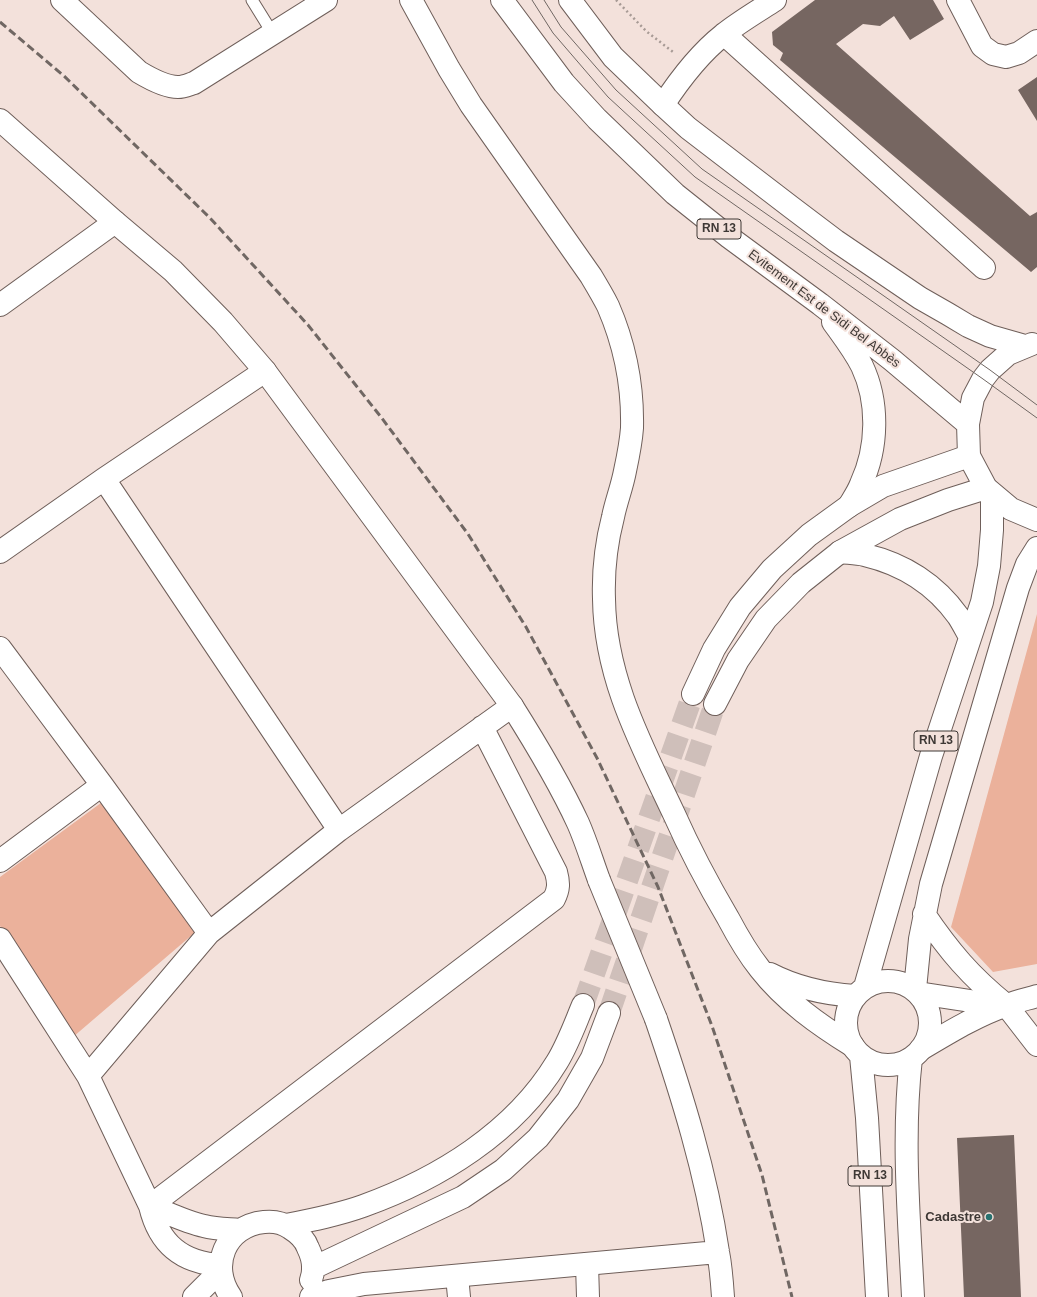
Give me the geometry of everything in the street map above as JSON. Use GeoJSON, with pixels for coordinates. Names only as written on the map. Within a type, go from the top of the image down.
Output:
{"type":"FeatureCollection","features":[{"type":"Feature","properties":{"kind":"main road"},"geometry":{"type":"LineString","coordinates":[[62,0],[139,72],[151,79],[178,87],[194,83],[326,0]]}},
{"type":"Feature","properties":{"kind":"main road"},"geometry":{"type":"LineString","coordinates":[[411,0],[445,63],[471,105],[591,276],[607,304],[619,335],[630,385],[632,431],[625,472],[607,544],[604,571],[605,627],[609,654],[625,707],[689,848],[731,924],[760,969],[780,991],[803,1012],[873,1062],[886,1065],[899,1064],[948,1033],[1006,1005],[1037,996]]}},
{"type":"Feature","properties":{"kind":"main road","name":"Evitement Est de Sidi Bel Abbès"},"geometry":{"type":"LineString","coordinates":[[502,0],[564,83],[597,119],[675,194],[729,237],[820,304],[892,360],[968,424]]}},
{"type":"Feature","properties":{"kind":"main road"},"geometry":{"type":"LineString","coordinates":[[570,0],[613,57],[688,128],[836,241],[907,289],[968,326],[990,336],[1031,345]]}},
{"type":"Feature","properties":{"kind":"main road"},"geometry":{"type":"LineString","coordinates":[[663,105],[676,85],[706,49],[724,34],[775,0]]}},
{"type":"Feature","properties":{"kind":"main road"},"geometry":{"type":"LineString","coordinates":[[958,0],[982,46],[993,54],[1006,57],[1019,53],[1037,41]]}},
{"type":"Feature","properties":{"kind":"main road"},"geometry":{"type":"LineString","coordinates":[[724,34],[984,268]]}},
{"type":"Feature","properties":{"kind":"main road"},"geometry":{"type":"LineString","coordinates":[[0,120],[115,222],[173,271],[223,322],[265,371],[512,706],[537,745],[560,786],[578,823],[656,1019],[672,1065],[690,1124],[709,1204],[718,1252],[723,1297]]}},
{"type":"Feature","properties":{"kind":"main road"},"geometry":{"type":"LineString","coordinates":[[0,305],[115,222]]}},
{"type":"Feature","properties":{"kind":"main road"},"geometry":{"type":"LineString","coordinates":[[820,304],[850,346],[862,367],[870,390],[874,414],[874,438],[870,462],[861,484],[849,506]]}},
{"type":"Feature","properties":{"kind":"main road"},"geometry":{"type":"LineString","coordinates":[[1031,345],[1008,354],[990,370],[983,379],[973,398],[968,424],[969,456],[989,491],[1011,509],[1037,520]]}},
{"type":"Feature","properties":{"kind":"main road"},"geometry":{"type":"LineString","coordinates":[[0,552],[104,479],[265,371]]}},
{"type":"Feature","properties":{"kind":"main road"},"geometry":{"type":"LineString","coordinates":[[693,694],[714,649],[740,607],[772,569],[809,535],[849,506],[883,486],[969,456]]}},
{"type":"Feature","properties":{"kind":"main road"},"geometry":{"type":"LineString","coordinates":[[104,479],[339,830]]}},
{"type":"Feature","properties":{"kind":"main road"},"geometry":{"type":"LineString","coordinates":[[714,704],[738,660],[766,619],[801,583],[840,552],[900,519],[948,500],[989,491]]}},
{"type":"Feature","properties":{"kind":"main road","name":"RN 13"},"geometry":{"type":"LineString","coordinates":[[860,992],[931,756],[982,602],[989,566],[992,530],[989,491]]}},
{"type":"Feature","properties":{"kind":"main road","name":"RN 13"},"geometry":{"type":"LineString","coordinates":[[916,991],[918,958],[924,914],[931,884],[1018,588],[1027,564],[1037,548]]}},
{"type":"Feature","properties":{"kind":"main road"},"geometry":{"type":"LineString","coordinates":[[840,552],[863,554],[886,561],[907,570],[927,583],[944,599],[958,616],[970,637]]}},
{"type":"Feature","properties":{"kind":"main road"},"geometry":{"type":"LineString","coordinates":[[0,648],[102,785],[209,933]]}},
{"type":"Feature","properties":{"kind":"main road"},"geometry":{"type":"LineString","coordinates":[[88,1076],[209,933],[339,830],[512,706]]}},
{"type":"Feature","properties":{"kind":"main road"},"geometry":{"type":"LineString","coordinates":[[150,1206],[554,899],[558,891],[559,881],[556,872],[482,727]]}},
{"type":"Feature","properties":{"kind":"main road"},"geometry":{"type":"LineString","coordinates":[[0,861],[102,785]]}},
{"type":"Feature","properties":{"kind":"main road"},"geometry":{"type":"LineString","coordinates":[[924,914],[953,954],[987,990],[1006,1005],[1037,1045]]}},
{"type":"Feature","properties":{"kind":"main road"},"geometry":{"type":"LineString","coordinates":[[0,939],[88,1076],[150,1206],[153,1219],[158,1230],[174,1250],[185,1257],[196,1262],[221,1268]]}},
{"type":"Feature","properties":{"kind":"main road"},"geometry":{"type":"LineString","coordinates":[[760,969],[782,980],[806,989],[830,994],[860,992]]}},
{"type":"Feature","properties":{"kind":"main road"},"geometry":{"type":"LineString","coordinates":[[857,1051],[847,1034],[846,1021],[848,1008],[860,992],[877,982],[890,980],[903,983],[916,991],[977,1002],[1006,1005]]}},
{"type":"Feature","properties":{"kind":"main road"},"geometry":{"type":"LineString","coordinates":[[916,991],[925,1003],[930,1014],[930,1027],[927,1038],[916,1054]]}},
{"type":"Feature","properties":{"kind":"main road"},"geometry":{"type":"LineString","coordinates":[[286,1225],[337,1214],[387,1197],[446,1167],[480,1145],[511,1119],[538,1089],[556,1063],[571,1034],[583,1004]]}},
{"type":"Feature","properties":{"kind":"main road"},"geometry":{"type":"LineString","coordinates":[[313,1271],[463,1197],[503,1170],[538,1138],[568,1100],[592,1058],[609,1013]]}},
{"type":"Feature","properties":{"kind":"main road","name":"RN 13"},"geometry":{"type":"LineString","coordinates":[[857,1051],[867,1118],[877,1297]]}},
{"type":"Feature","properties":{"kind":"main road","name":"RN 13"},"geometry":{"type":"LineString","coordinates":[[913,1297],[906,1140],[907,1105],[916,1054]]}},
{"type":"Feature","properties":{"kind":"main road"},"geometry":{"type":"LineString","coordinates":[[150,1206],[204,1226],[239,1230]]}},
{"type":"Feature","properties":{"kind":"main road"},"geometry":{"type":"LineString","coordinates":[[231,1297],[224,1284],[221,1268],[224,1252],[230,1240],[239,1230],[254,1223],[271,1221],[286,1225],[298,1232],[306,1242],[312,1254],[313,1271],[310,1285],[302,1297]]}},
{"type":"Feature","properties":{"kind":"main road"},"geometry":{"type":"LineString","coordinates":[[311,1297],[341,1288],[364,1284],[718,1252]]}},
{"type":"Feature","properties":{"kind":"main road"},"geometry":{"type":"LineString","coordinates":[[587,1264],[588,1297]]}},
{"type":"Feature","properties":{"kind":"main road"},"geometry":{"type":"LineString","coordinates":[[194,1297],[221,1268]]}},
{"type":"Feature","properties":{"kind":"main road"},"geometry":{"type":"LineString","coordinates":[[313,1271],[346,1282],[364,1284]]}},
{"type":"Feature","properties":{"kind":"main road"},"geometry":{"type":"LineString","coordinates":[[457,1276],[459,1297]]}},
{"type":"Feature","properties":{"kind":"lane"},"geometry":{"type":"LineString","coordinates":[[252,0],[273,34]]}},
{"type":"Feature","properties":{"kind":"path"},"geometry":{"type":"LineString","coordinates":[[616,0],[646,31],[691,66]]}},
{"type":"Feature","properties":{"kind":"shaded area"},"geometry":{"type":"Polygon","coordinates":[[[1037,614],[1037,964],[993,972],[951,927],[1037,614]]]}},
{"type":"Feature","properties":{"kind":"shaded area"},"geometry":{"type":"Polygon","coordinates":[[[105,800],[199,929],[73,1037],[0,926],[0,877],[105,800]]]}},
{"type":"Feature","properties":{"kind":"building"},"geometry":{"type":"Polygon","coordinates":[[[815,0],[933,0],[944,19],[910,40],[894,16],[880,26],[863,24],[836,44],[1030,216],[1037,212],[1037,267],[1031,272],[780,60],[783,53],[773,45],[772,32],[815,0]]]}},
{"type":"Feature","properties":{"kind":"building"},"geometry":{"type":"Polygon","coordinates":[[[1037,77],[1037,121],[1018,90],[1037,77]]]}},
{"type":"Feature","properties":{"kind":"building","name":"Cadastre"},"geometry":{"type":"Polygon","coordinates":[[[1014,1135],[1021,1297],[964,1297],[957,1138],[1014,1135]]]}},
{"type":"Feature","properties":{"kind":"tunnel"},"geometry":{"type":"LineString","coordinates":[[583,1005],[693,694]]}},
{"type":"Feature","properties":{"kind":"tunnel"},"geometry":{"type":"LineString","coordinates":[[609,1013],[715,704]]}},
{"type":"Feature","properties":{"kind":"tram line"},"geometry":{"type":"LineString","coordinates":[[532,0],[553,33],[608,97],[695,177],[1037,418]]}},
{"type":"Feature","properties":{"kind":"tram line"},"geometry":{"type":"LineString","coordinates":[[544,0],[561,27],[616,90],[702,169],[990,370],[1037,405]]}},
{"type":"Feature","properties":{"kind":"railway"},"geometry":{"type":"LineString","coordinates":[[0,22],[64,76],[210,218],[308,325],[381,417],[468,534],[526,627],[597,758],[658,887],[712,1026],[762,1175],[792,1297]]}},
{"type":"Feature","properties":{"kind":"place","name":"Cadastre"},"geometry":{"type":"Point","coordinates":[989,1217]}}]}
